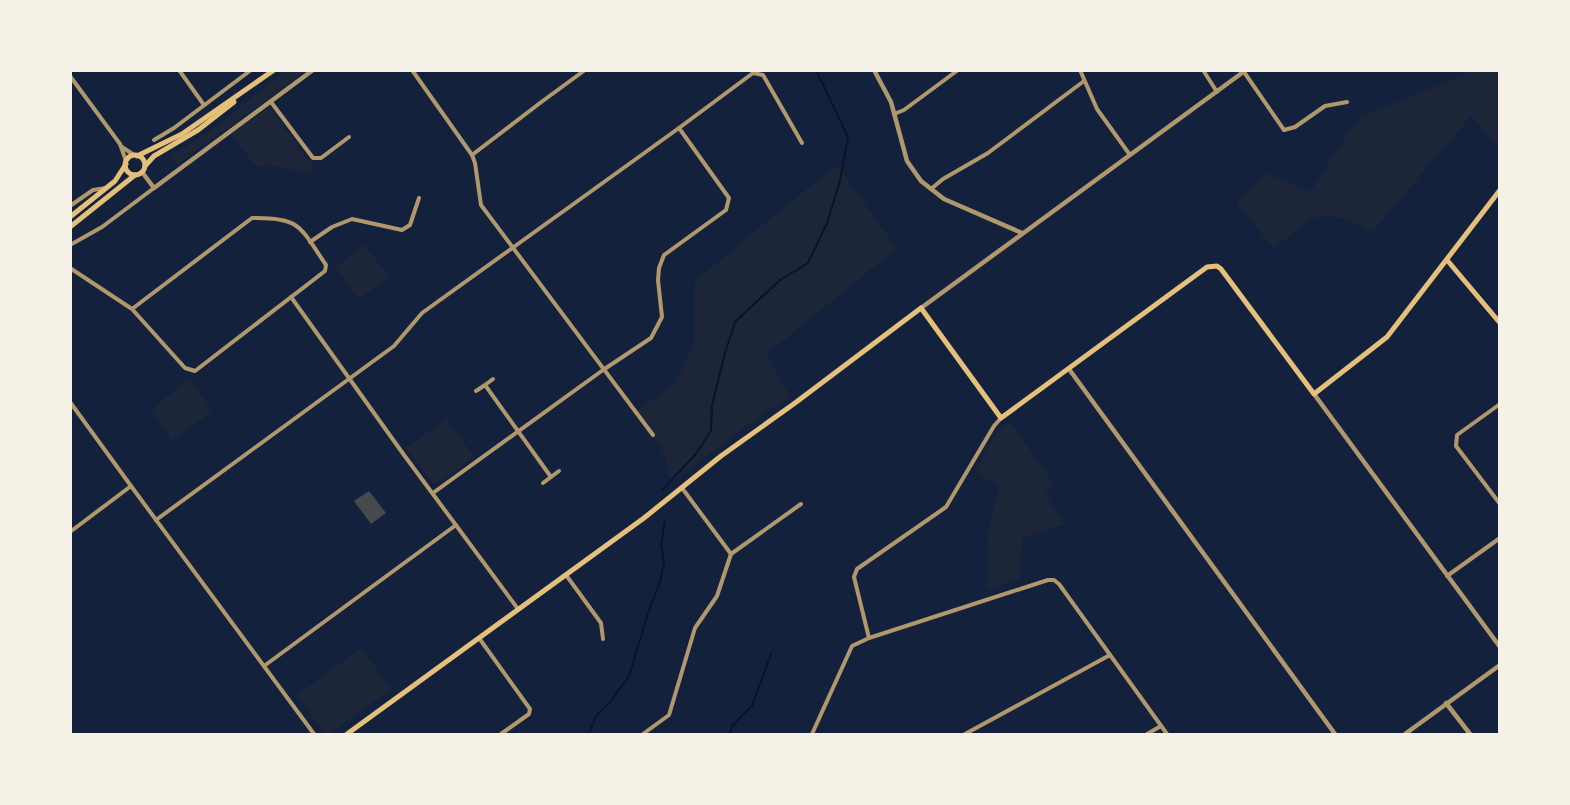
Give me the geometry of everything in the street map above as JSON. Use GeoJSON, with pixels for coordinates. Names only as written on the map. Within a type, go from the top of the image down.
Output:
{"type":"FeatureCollection","features":[{"type":"Feature","properties":{"kind":"main road"},"geometry":{"type":"LineString","coordinates":[[70,227],[144,169],[158,154],[209,122],[273,70]]}},
{"type":"Feature","properties":{"kind":"main road"},"geometry":{"type":"LineString","coordinates":[[70,217],[118,178],[126,163],[175,138],[249,89]]}},
{"type":"Feature","properties":{"kind":"main road"},"geometry":{"type":"LineString","coordinates":[[136,156],[144,160],[144,169]]}},
{"type":"Feature","properties":{"kind":"main road"},"geometry":{"type":"LineString","coordinates":[[126,163],[128,172],[135,175]]}},
{"type":"Feature","properties":{"kind":"main road"},"geometry":{"type":"LineString","coordinates":[[347,735],[478,637],[644,518],[681,487],[921,308],[1001,418],[1207,267],[1212,266],[1221,269],[1314,394],[1372,351],[1387,337],[1500,190]]}},
{"type":"Feature","properties":{"kind":"main road"},"geometry":{"type":"LineString","coordinates":[[1447,260],[1500,323]]}},
{"type":"Feature","properties":{"kind":"street"},"geometry":{"type":"LineString","coordinates":[[179,70],[204,105]]}},
{"type":"Feature","properties":{"kind":"street"},"geometry":{"type":"LineString","coordinates":[[154,140],[251,70]]}},
{"type":"Feature","properties":{"kind":"street"},"geometry":{"type":"LineString","coordinates":[[70,245],[102,227],[313,70]]}},
{"type":"Feature","properties":{"kind":"street"},"geometry":{"type":"LineString","coordinates":[[412,70],[472,155],[481,205],[653,435]]}},
{"type":"Feature","properties":{"kind":"street"},"geometry":{"type":"LineString","coordinates":[[472,155],[585,70]]}},
{"type":"Feature","properties":{"kind":"street"},"geometry":{"type":"LineString","coordinates":[[874,70],[894,114],[907,161],[913,172],[930,190],[944,200],[1022,233]]}},
{"type":"Feature","properties":{"kind":"street"},"geometry":{"type":"LineString","coordinates":[[894,114],[904,110],[958,70]]}},
{"type":"Feature","properties":{"kind":"street"},"geometry":{"type":"LineString","coordinates":[[1080,70],[1097,109],[1130,155]]}},
{"type":"Feature","properties":{"kind":"street"},"geometry":{"type":"LineString","coordinates":[[1203,70],[1217,92]]}},
{"type":"Feature","properties":{"kind":"street"},"geometry":{"type":"LineString","coordinates":[[921,308],[1245,71],[1284,130],[1295,127],[1325,106],[1347,102]]}},
{"type":"Feature","properties":{"kind":"street"},"geometry":{"type":"LineString","coordinates":[[156,520],[394,346],[422,313],[753,73],[763,75],[802,143]]}},
{"type":"Feature","properties":{"kind":"street"},"geometry":{"type":"LineString","coordinates":[[70,76],[120,144],[136,156]]}},
{"type":"Feature","properties":{"kind":"street"},"geometry":{"type":"LineString","coordinates":[[930,190],[943,179],[988,153],[1084,81]]}},
{"type":"Feature","properties":{"kind":"street"},"geometry":{"type":"LineString","coordinates":[[271,102],[313,158],[321,158],[349,137]]}},
{"type":"Feature","properties":{"kind":"street"},"geometry":{"type":"LineString","coordinates":[[433,493],[651,338],[662,317],[658,280],[659,268],[664,255],[726,210],[729,198],[679,128]]}},
{"type":"Feature","properties":{"kind":"street"},"geometry":{"type":"LineString","coordinates":[[120,144],[126,163]]}},
{"type":"Feature","properties":{"kind":"street"},"geometry":{"type":"LineString","coordinates":[[144,169],[154,188]]}},
{"type":"Feature","properties":{"kind":"street"},"geometry":{"type":"LineString","coordinates":[[70,206],[93,190],[107,188]]}},
{"type":"Feature","properties":{"kind":"street"},"geometry":{"type":"LineString","coordinates":[[310,242],[332,227],[352,219],[402,230],[410,225],[418,198]]}},
{"type":"Feature","properties":{"kind":"street"},"geometry":{"type":"LineString","coordinates":[[70,268],[132,309],[185,368],[195,371],[325,272],[326,265],[296,224],[275,218],[252,218],[132,309]]}},
{"type":"Feature","properties":{"kind":"street"},"geometry":{"type":"LineString","coordinates":[[291,297],[518,609]]}},
{"type":"Feature","properties":{"kind":"street"},"geometry":{"type":"LineString","coordinates":[[1069,369],[1335,735]]}},
{"type":"Feature","properties":{"kind":"street"},"geometry":{"type":"LineString","coordinates":[[476,391],[493,379]]}},
{"type":"Feature","properties":{"kind":"street"},"geometry":{"type":"LineString","coordinates":[[485,385],[551,477]]}},
{"type":"Feature","properties":{"kind":"street"},"geometry":{"type":"LineString","coordinates":[[1314,394],[1500,647]]}},
{"type":"Feature","properties":{"kind":"street"},"geometry":{"type":"LineString","coordinates":[[70,402],[314,735]]}},
{"type":"Feature","properties":{"kind":"street"},"geometry":{"type":"LineString","coordinates":[[1500,404],[1457,435],[1456,446],[1500,504]]}},
{"type":"Feature","properties":{"kind":"street"},"geometry":{"type":"LineString","coordinates":[[869,638],[854,577],[857,569],[946,507],[1001,418]]}},
{"type":"Feature","properties":{"kind":"street"},"geometry":{"type":"LineString","coordinates":[[543,483],[559,471]]}},
{"type":"Feature","properties":{"kind":"street"},"geometry":{"type":"LineString","coordinates":[[70,532],[131,486]]}},
{"type":"Feature","properties":{"kind":"street"},"geometry":{"type":"LineString","coordinates":[[681,487],[731,554]]}},
{"type":"Feature","properties":{"kind":"street"},"geometry":{"type":"LineString","coordinates":[[643,735],[669,715],[695,628],[717,596],[731,554],[801,504]]}},
{"type":"Feature","properties":{"kind":"street"},"geometry":{"type":"LineString","coordinates":[[264,666],[456,525]]}},
{"type":"Feature","properties":{"kind":"street"},"geometry":{"type":"LineString","coordinates":[[1447,576],[1500,538]]}},
{"type":"Feature","properties":{"kind":"street"},"geometry":{"type":"LineString","coordinates":[[565,575],[601,623],[603,639]]}},
{"type":"Feature","properties":{"kind":"street"},"geometry":{"type":"LineString","coordinates":[[812,735],[852,646],[869,638],[1048,580],[1054,580],[1059,584],[1167,735]]}},
{"type":"Feature","properties":{"kind":"street"},"geometry":{"type":"LineString","coordinates":[[478,637],[530,709],[530,714],[501,735]]}},
{"type":"Feature","properties":{"kind":"street"},"geometry":{"type":"LineString","coordinates":[[964,735],[1110,655]]}},
{"type":"Feature","properties":{"kind":"street"},"geometry":{"type":"LineString","coordinates":[[1405,735],[1500,665]]}},
{"type":"Feature","properties":{"kind":"street"},"geometry":{"type":"LineString","coordinates":[[1446,703],[1470,735]]}},
{"type":"Feature","properties":{"kind":"street"},"geometry":{"type":"LineString","coordinates":[[1147,735],[1161,726]]}},
{"type":"Feature","properties":{"kind":"shaded area"},"geometry":{"type":"Polygon","coordinates":[[[286,70],[306,71],[178,164],[171,156],[221,123],[286,70]]]}},
{"type":"Feature","properties":{"kind":"shaded area"},"geometry":{"type":"Polygon","coordinates":[[[1467,71],[1499,71],[1499,147],[1471,116],[1372,232],[1341,218],[1321,216],[1303,225],[1274,249],[1236,203],[1267,173],[1310,192],[1358,118],[1464,75],[1467,71]]]}},
{"type":"Feature","properties":{"kind":"shaded area"},"geometry":{"type":"Polygon","coordinates":[[[269,107],[305,157],[311,161],[313,174],[271,165],[256,167],[231,134],[269,107]]]}},
{"type":"Feature","properties":{"kind":"shaded area"},"geometry":{"type":"Polygon","coordinates":[[[836,165],[897,248],[767,354],[790,396],[673,481],[669,477],[663,452],[635,412],[676,383],[694,340],[695,281],[836,165]]]}},
{"type":"Feature","properties":{"kind":"shaded area"},"geometry":{"type":"Polygon","coordinates":[[[365,245],[389,277],[359,299],[335,267],[365,245]]]}},
{"type":"Feature","properties":{"kind":"shaded area"},"geometry":{"type":"Polygon","coordinates":[[[186,381],[192,381],[212,411],[172,441],[151,410],[186,381]]]}},
{"type":"Feature","properties":{"kind":"shaded area"},"geometry":{"type":"Polygon","coordinates":[[[447,419],[474,457],[438,483],[433,483],[406,448],[447,419]]]}},
{"type":"Feature","properties":{"kind":"shaded area"},"geometry":{"type":"Polygon","coordinates":[[[1010,422],[1054,484],[1044,493],[1065,524],[1022,538],[1019,579],[987,591],[988,532],[999,487],[975,471],[998,430],[1010,422]]]}},
{"type":"Feature","properties":{"kind":"shaded area"},"geometry":{"type":"Polygon","coordinates":[[[361,648],[391,689],[329,734],[325,734],[297,695],[361,648]]]}},
{"type":"Feature","properties":{"kind":"building"},"geometry":{"type":"Polygon","coordinates":[[[369,491],[386,513],[371,524],[354,501],[369,491]]]}},
{"type":"Feature","properties":{"kind":"waterway"},"geometry":{"type":"LineString","coordinates":[[663,489],[695,455],[711,431],[712,405],[735,322],[780,280],[808,263],[827,223],[840,181],[848,137],[816,70]]}},
{"type":"Feature","properties":{"kind":"waterway"},"geometry":{"type":"LineString","coordinates":[[589,734],[596,716],[611,701],[629,676],[660,582],[664,562],[661,545],[665,521]]}},
{"type":"Feature","properties":{"kind":"waterway"},"geometry":{"type":"LineString","coordinates":[[729,734],[733,725],[752,706],[771,654]]}}]}
